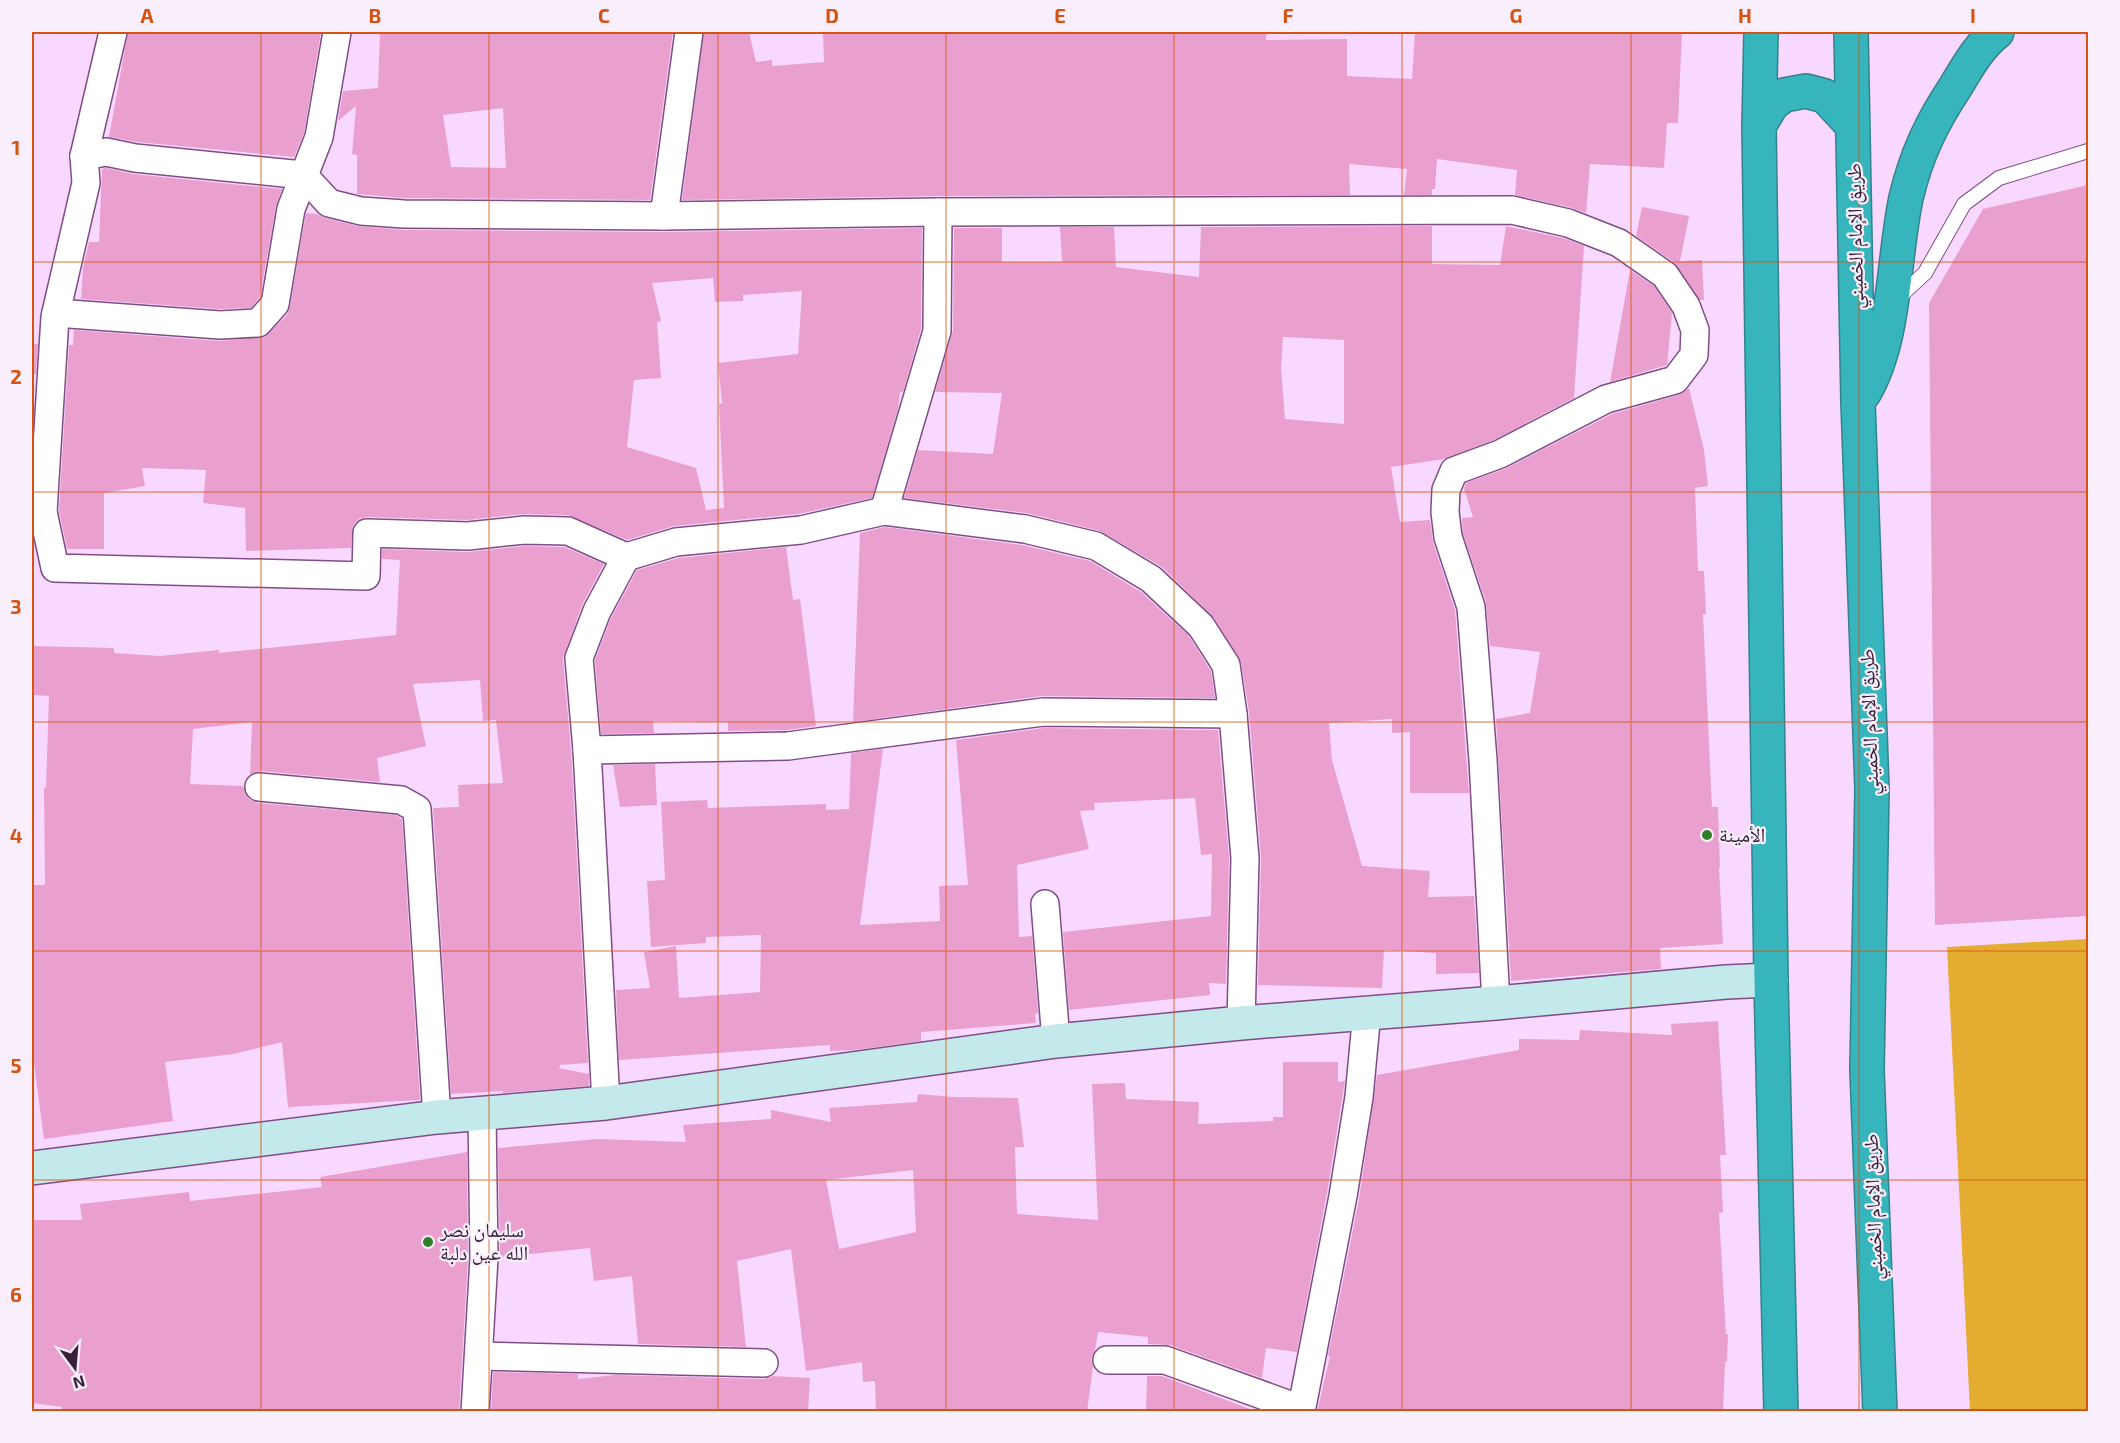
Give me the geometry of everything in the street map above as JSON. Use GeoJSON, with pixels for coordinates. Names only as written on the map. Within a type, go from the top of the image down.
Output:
{"type":"FeatureCollection","features":[{"type":"Feature","properties":{"kind":"highway"},"geometry":{"type":"LineString","coordinates":[[1761,32],[1759,126],[1771,980],[1781,1412]]}},
{"type":"Feature","properties":{"kind":"highway","name":"طريق الإمام الخميني"},"geometry":{"type":"LineString","coordinates":[[1851,32],[1858,402],[1872,789],[1867,1070],[1881,1412]]}},
{"type":"Feature","properties":{"kind":"highway"},"geometry":{"type":"LineString","coordinates":[[1858,402],[1872,379],[1883,342],[1906,199],[1918,155],[1946,100],[1985,41],[1997,32]]}},
{"type":"Feature","properties":{"kind":"highway"},"geometry":{"type":"LineString","coordinates":[[1759,126],[1772,104],[1784,95],[1806,91],[1825,96],[1852,125]]}},
{"type":"Feature","properties":{"kind":"street"},"geometry":{"type":"LineString","coordinates":[[113,32],[84,156],[86,183],[56,313],[37,513],[55,568],[366,576],[366,533],[468,536],[524,530],[568,531],[626,557],[676,542],[801,530],[884,511],[1024,529],[1096,546],[1151,579],[1200,626],[1226,665],[1233,714],[1245,858],[1241,1023]]}},
{"type":"Feature","properties":{"kind":"street"},"geometry":{"type":"LineString","coordinates":[[56,313],[220,324],[258,323],[275,304],[291,209],[319,137],[337,32]]}},
{"type":"Feature","properties":{"kind":"street"},"geometry":{"type":"LineString","coordinates":[[664,216],[689,32]]}},
{"type":"Feature","properties":{"kind":"street"},"geometry":{"type":"LineString","coordinates":[[84,156],[106,152],[135,158],[303,175],[329,203],[361,210],[404,214],[664,216],[939,212],[1512,210],[1568,223],[1619,243],[1665,275],[1686,306],[1695,330],[1694,356],[1675,380],[1606,399],[1500,454],[1454,471],[1446,490],[1445,512],[1448,537],[1471,607],[1483,760],[1496,1003]]}},
{"type":"Feature","properties":{"kind":"street"},"geometry":{"type":"LineString","coordinates":[[884,511],[937,331],[939,212]]}},
{"type":"Feature","properties":{"kind":"street"},"geometry":{"type":"LineString","coordinates":[[606,1103],[579,658],[597,611],[626,557]]}},
{"type":"Feature","properties":{"kind":"street"},"geometry":{"type":"LineString","coordinates":[[586,750],[788,746],[1043,712],[1233,714]]}},
{"type":"Feature","properties":{"kind":"street"},"geometry":{"type":"LineString","coordinates":[[260,787],[401,800],[417,809],[437,1118]]}},
{"type":"Feature","properties":{"kind":"street"},"geometry":{"type":"LineString","coordinates":[[1045,904],[1056,1041]]}},
{"type":"Feature","properties":{"kind":"street"},"geometry":{"type":"LineString","coordinates":[[32,1168],[437,1118],[606,1103],[1056,1041],[1367,1012],[1771,980]]}},
{"type":"Feature","properties":{"kind":"street"},"geometry":{"type":"LineString","coordinates":[[1107,1360],[1165,1360],[1301,1410],[1343,1197],[1359,1096],[1367,1012]]}},
{"type":"Feature","properties":{"kind":"street"},"geometry":{"type":"LineString","coordinates":[[475,1412],[484,1258],[482,1114]]}},
{"type":"Feature","properties":{"kind":"street"},"geometry":{"type":"LineString","coordinates":[[479,1356],[764,1363]]}},
{"type":"Feature","properties":{"kind":"lane"},"geometry":{"type":"LineString","coordinates":[[1890,305],[1925,273],[1964,204],[1999,178],[2088,152]]}},
{"type":"Feature","properties":{"kind":"shaded area"},"geometry":{"type":"Polygon","coordinates":[[[2088,939],[2088,1411],[1970,1411],[1947,947],[2088,939]]]}},
{"type":"Feature","properties":{"kind":"building"},"geometry":{"type":"Polygon","coordinates":[[[128,32],[321,32],[304,133],[294,157],[137,142],[109,137],[128,32]]]}},
{"type":"Feature","properties":{"kind":"building"},"geometry":{"type":"Polygon","coordinates":[[[380,32],[673,32],[650,200],[405,198],[357,194],[357,155],[352,154],[356,106],[338,121],[343,91],[378,88],[380,32]],[[503,108],[443,115],[451,167],[506,168],[503,108]]]}},
{"type":"Feature","properties":{"kind":"building"},"geometry":{"type":"Polygon","coordinates":[[[704,32],[749,32],[756,62],[772,60],[772,66],[824,62],[823,32],[1267,32],[1266,40],[1347,39],[1347,76],[1412,79],[1415,32],[1682,32],[1678,123],[1667,123],[1664,168],[1590,164],[1586,213],[1515,195],[1517,170],[1437,159],[1435,189],[1432,189],[1432,195],[1404,195],[1407,169],[1349,164],[1350,195],[938,196],[682,200],[704,32]]]}},
{"type":"Feature","properties":{"kind":"building"},"geometry":{"type":"Polygon","coordinates":[[[102,169],[133,174],[282,189],[276,206],[260,297],[251,308],[220,309],[81,299],[83,268],[89,242],[99,242],[102,169]]]}},
{"type":"Feature","properties":{"kind":"building"},"geometry":{"type":"Polygon","coordinates":[[[2088,185],[2088,916],[1935,925],[1929,303],[1983,209],[2088,185]]]}},
{"type":"Feature","properties":{"kind":"building"},"geometry":{"type":"Polygon","coordinates":[[[1642,207],[1689,216],[1680,261],[1702,260],[1704,300],[1700,300],[1674,262],[1636,236],[1642,207]]]}},
{"type":"Feature","properties":{"kind":"building"},"geometry":{"type":"Polygon","coordinates":[[[306,213],[357,226],[404,230],[664,232],[922,228],[921,329],[903,392],[900,392],[898,409],[872,498],[798,514],[674,526],[627,540],[568,515],[522,514],[467,520],[367,517],[359,519],[353,525],[351,548],[246,551],[245,508],[203,503],[206,470],[142,468],[145,486],[104,493],[104,549],[67,549],[59,511],[69,345],[73,345],[74,330],[219,341],[265,337],[287,315],[306,213]],[[713,278],[652,283],[661,321],[657,322],[661,378],[634,380],[627,447],[696,468],[706,510],[724,508],[719,404],[722,403],[718,363],[798,354],[802,291],[743,295],[743,301],[715,302],[713,278]]]}},
{"type":"Feature","properties":{"kind":"building"},"geometry":{"type":"Polygon","coordinates":[[[1432,226],[1432,264],[1500,265],[1506,226],[1563,238],[1584,246],[1574,398],[1494,440],[1444,459],[1391,467],[1400,522],[1430,520],[1433,542],[1455,610],[1469,793],[1410,793],[1410,732],[1392,733],[1392,719],[1329,723],[1332,760],[1362,866],[1430,871],[1428,897],[1474,896],[1479,973],[1436,974],[1436,953],[1384,950],[1382,988],[1258,985],[1261,857],[1249,712],[1241,662],[1214,618],[1162,567],[1100,531],[1027,513],[904,498],[918,450],[993,454],[1002,393],[935,392],[953,331],[954,228],[1002,228],[1002,262],[1062,262],[1060,227],[1114,227],[1116,267],[1199,277],[1201,227],[1432,226]],[[1283,337],[1281,368],[1285,419],[1344,424],[1344,340],[1283,337]]]}},
{"type":"Feature","properties":{"kind":"building"},"geometry":{"type":"Polygon","coordinates":[[[1630,270],[1654,286],[1672,313],[1667,365],[1610,382],[1630,270]]]}},
{"type":"Feature","properties":{"kind":"building"},"geometry":{"type":"Polygon","coordinates":[[[32,344],[38,344],[36,374],[32,374],[32,344]]]}},
{"type":"Feature","properties":{"kind":"building"},"geometry":{"type":"Polygon","coordinates":[[[1689,388],[1704,450],[1708,486],[1695,488],[1698,571],[1704,571],[1706,614],[1703,614],[1712,807],[1718,807],[1723,944],[1660,948],[1661,969],[1511,981],[1496,719],[1530,713],[1540,652],[1490,646],[1486,602],[1463,534],[1462,518],[1473,517],[1464,489],[1466,483],[1507,468],[1612,414],[1679,395],[1689,388]]]}},
{"type":"Feature","properties":{"kind":"building"},"geometry":{"type":"Polygon","coordinates":[[[885,527],[1022,545],[1090,561],[1141,592],[1189,636],[1211,671],[1215,698],[1041,696],[853,722],[860,533],[885,527]]]}},
{"type":"Feature","properties":{"kind":"building"},"geometry":{"type":"Polygon","coordinates":[[[525,546],[564,547],[604,564],[582,605],[563,659],[571,751],[588,1063],[560,1065],[559,1068],[589,1074],[589,1086],[503,1093],[503,1091],[451,1094],[433,808],[459,807],[458,785],[503,783],[496,720],[483,721],[480,680],[413,684],[426,746],[377,758],[380,782],[260,771],[250,775],[252,722],[193,729],[190,784],[243,786],[250,800],[258,803],[396,815],[402,819],[420,1100],[288,1107],[282,1042],[234,1054],[165,1062],[173,1121],[44,1139],[32,1048],[32,885],[45,885],[44,788],[46,787],[49,696],[32,695],[32,646],[114,648],[114,653],[160,656],[219,650],[219,653],[396,635],[400,560],[382,559],[382,549],[468,552],[525,546]]]}},
{"type":"Feature","properties":{"kind":"building"},"geometry":{"type":"Polygon","coordinates":[[[786,547],[793,600],[800,599],[816,726],[787,730],[728,731],[728,722],[653,721],[654,733],[601,734],[595,660],[611,618],[637,570],[679,558],[786,547]]]}},
{"type":"Feature","properties":{"kind":"building"},"geometry":{"type":"Polygon","coordinates":[[[1044,728],[1218,730],[1229,858],[1226,984],[1209,983],[1210,995],[1069,1010],[1063,932],[1211,916],[1212,854],[1201,855],[1195,798],[1094,803],[1095,810],[1080,811],[1089,849],[1017,865],[1019,937],[1032,936],[1038,1013],[1035,1014],[1036,1023],[921,1032],[921,1041],[855,1050],[830,1051],[830,1045],[619,1060],[616,990],[650,988],[644,952],[676,946],[679,998],[760,992],[761,935],[706,937],[706,943],[651,947],[647,881],[665,880],[661,802],[707,800],[708,808],[826,804],[826,810],[849,809],[851,753],[883,749],[860,925],[940,921],[939,886],[968,885],[956,740],[1044,728]]]}},
{"type":"Feature","properties":{"kind":"building"},"geometry":{"type":"Polygon","coordinates":[[[655,764],[657,805],[620,807],[613,765],[655,764]]]}},
{"type":"Feature","properties":{"kind":"building"},"geometry":{"type":"Polygon","coordinates":[[[1718,1021],[1726,1155],[1720,1155],[1723,1212],[1719,1213],[1726,1334],[1728,1334],[1723,1412],[1317,1412],[1330,1356],[1328,1356],[1359,1199],[1377,1075],[1519,1050],[1519,1039],[1579,1040],[1580,1030],[1672,1035],[1671,1024],[1718,1021]]]}},
{"type":"Feature","properties":{"kind":"building"},"geometry":{"type":"Polygon","coordinates":[[[1283,1062],[1338,1062],[1338,1082],[1345,1081],[1327,1193],[1297,1352],[1266,1348],[1262,1378],[1170,1345],[1148,1344],[1148,1337],[1098,1332],[1091,1359],[1093,1366],[1087,1412],[876,1412],[875,1381],[863,1382],[862,1362],[806,1371],[791,1249],[737,1261],[746,1347],[638,1344],[632,1276],[594,1281],[590,1248],[500,1257],[498,1148],[597,1139],[686,1142],[683,1125],[771,1119],[771,1110],[831,1122],[829,1108],[917,1102],[918,1094],[1018,1098],[1024,1147],[1015,1147],[1017,1214],[1098,1220],[1092,1084],[1125,1083],[1126,1099],[1199,1102],[1198,1124],[1273,1121],[1273,1117],[1283,1117],[1283,1062]],[[913,1170],[826,1180],[839,1249],[916,1232],[913,1170]]]}},
{"type":"Feature","properties":{"kind":"building"},"geometry":{"type":"Polygon","coordinates":[[[467,1152],[468,1258],[459,1412],[61,1412],[62,1407],[32,1403],[32,1220],[82,1220],[80,1204],[189,1192],[190,1201],[322,1187],[320,1177],[467,1152]]]}},
{"type":"Feature","properties":{"kind":"building"},"geometry":{"type":"Polygon","coordinates":[[[493,1372],[578,1374],[578,1379],[615,1375],[810,1378],[808,1412],[491,1412],[493,1372]]]}},
{"type":"Feature","properties":{"kind":"building"},"geometry":{"type":"Polygon","coordinates":[[[1147,1376],[1162,1376],[1258,1412],[1146,1412],[1147,1376]]]}},
{"type":"Feature","properties":{"kind":"place","name":"الأمينة"},"geometry":{"type":"Point","coordinates":[1707,835]}},
{"type":"Feature","properties":{"kind":"place","name":"سليمان نصر الله عين دلبة"},"geometry":{"type":"Point","coordinates":[428,1242]}}]}
